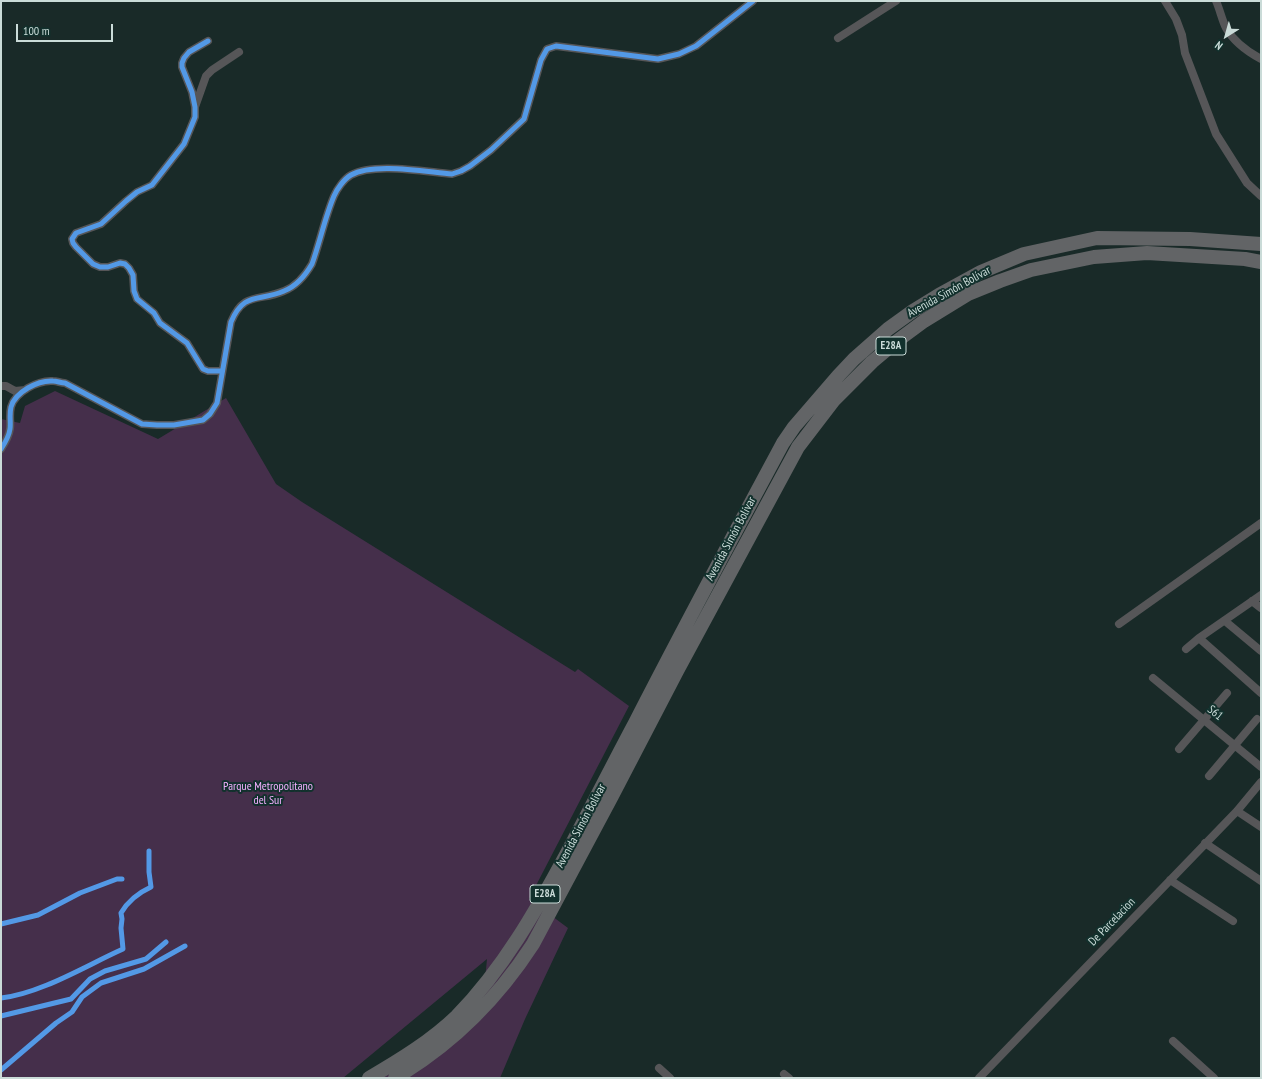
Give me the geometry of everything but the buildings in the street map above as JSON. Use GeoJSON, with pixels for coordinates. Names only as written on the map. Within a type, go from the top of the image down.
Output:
{"type":"FeatureCollection","features":[{"type":"Feature","properties":{"kind":"highway","name":"Avenida Simón Bolívar"},"geometry":{"type":"LineString","coordinates":[[395,1078],[427,1057],[467,1023],[484,1007],[522,962],[605,810],[671,668],[717,564],[788,435],[854,359],[888,329],[938,295],[981,272],[1024,254],[1097,238],[1190,239],[1261,244]]}},
{"type":"Feature","properties":{"kind":"highway","name":"Avenida Simón Bolívar"},"geometry":{"type":"LineString","coordinates":[[369,1078],[414,1051],[437,1034],[461,1010],[499,966],[512,948],[545,893],[671,668],[798,447],[834,400],[861,372],[897,341],[924,321],[968,294],[1031,270],[1094,257],[1147,253],[1245,259],[1261,262]]}},
{"type":"Feature","properties":{"kind":"street"},"geometry":{"type":"LineString","coordinates":[[1,449],[7,439],[10,429],[10,413],[14,400],[26,390],[39,383],[53,381],[65,383],[142,424],[174,425],[203,420],[210,414],[217,403],[231,322],[235,312],[242,304],[246,302],[266,295],[282,292],[298,284],[312,264],[334,194],[343,182],[352,175],[373,169],[385,168],[452,174],[461,171],[491,150],[524,119],[541,60],[547,49],[556,46],[658,59],[679,54],[696,46],[753,1]]}},
{"type":"Feature","properties":{"kind":"street"},"geometry":{"type":"LineString","coordinates":[[838,38],[896,1]]}},
{"type":"Feature","properties":{"kind":"street"},"geometry":{"type":"LineString","coordinates":[[1166,1],[1176,19],[1182,36],[1185,52],[1216,134],[1247,183],[1261,196]]}},
{"type":"Feature","properties":{"kind":"street"},"geometry":{"type":"LineString","coordinates":[[1216,1],[1226,28],[1248,52],[1261,59]]}},
{"type":"Feature","properties":{"kind":"street"},"geometry":{"type":"LineString","coordinates":[[208,41],[189,52],[182,63],[182,67],[192,92],[195,107],[195,117],[184,144],[152,185],[137,192],[101,224],[76,233],[72,239],[76,247],[93,264],[100,267],[108,267],[125,264],[133,275],[134,291],[137,299],[154,313],[160,323],[187,343],[203,369],[208,371],[222,371]]}},
{"type":"Feature","properties":{"kind":"street"},"geometry":{"type":"LineString","coordinates":[[195,107],[206,76],[212,70],[239,52]]}},
{"type":"Feature","properties":{"kind":"street"},"geometry":{"type":"LineString","coordinates":[[1,386],[6,386],[15,391],[26,390]]}},
{"type":"Feature","properties":{"kind":"street"},"geometry":{"type":"LineString","coordinates":[[1119,624],[1261,523]]}},
{"type":"Feature","properties":{"kind":"street"},"geometry":{"type":"LineString","coordinates":[[1186,649],[1199,638],[1261,595]]}},
{"type":"Feature","properties":{"kind":"street"},"geometry":{"type":"LineString","coordinates":[[1252,601],[1261,608]]}},
{"type":"Feature","properties":{"kind":"street"},"geometry":{"type":"LineString","coordinates":[[1225,621],[1261,651]]}},
{"type":"Feature","properties":{"kind":"street"},"geometry":{"type":"LineString","coordinates":[[1199,638],[1261,693]]}},
{"type":"Feature","properties":{"kind":"street","name":"S61"},"geometry":{"type":"LineString","coordinates":[[1153,678],[1261,767]]}},
{"type":"Feature","properties":{"kind":"street"},"geometry":{"type":"LineString","coordinates":[[1179,749],[1227,693]]}},
{"type":"Feature","properties":{"kind":"street"},"geometry":{"type":"LineString","coordinates":[[1209,776],[1257,719]]}},
{"type":"Feature","properties":{"kind":"street","name":"De Parcelacion"},"geometry":{"type":"LineString","coordinates":[[979,1078],[1237,811],[1261,782]]}},
{"type":"Feature","properties":{"kind":"street"},"geometry":{"type":"LineString","coordinates":[[1237,811],[1261,827]]}},
{"type":"Feature","properties":{"kind":"street"},"geometry":{"type":"LineString","coordinates":[[1205,843],[1261,881]]}},
{"type":"Feature","properties":{"kind":"street"},"geometry":{"type":"LineString","coordinates":[[1170,880],[1233,921]]}},
{"type":"Feature","properties":{"kind":"street"},"geometry":{"type":"LineString","coordinates":[[1173,1041],[1214,1078]]}},
{"type":"Feature","properties":{"kind":"street"},"geometry":{"type":"LineString","coordinates":[[658,1068],[670,1078]]}},
{"type":"Feature","properties":{"kind":"green space","name":"Parque Metropolitano del Sur"},"geometry":{"type":"Polygon","coordinates":[[[55,391],[158,439],[226,398],[276,484],[302,502],[575,672],[578,669],[629,706],[529,899],[568,928],[525,1019],[500,1078],[370,1078],[442,1037],[485,980],[487,959],[343,1078],[1,1078],[1,419],[20,423],[25,406],[55,391]]]}},
{"type":"Feature","properties":{"kind":"cycle path"},"geometry":{"type":"LineString","coordinates":[[1,449],[7,439],[10,426],[10,410],[17,396],[28,388],[47,381],[65,383],[142,424],[174,425],[203,420],[210,414],[217,403],[231,322],[236,312],[247,301],[284,291],[297,283],[303,276],[312,264],[334,196],[341,184],[348,177],[361,171],[386,168],[452,174],[461,171],[491,150],[524,119],[541,60],[547,49],[556,46],[658,59],[679,54],[696,46],[753,1]]}},
{"type":"Feature","properties":{"kind":"cycle path"},"geometry":{"type":"LineString","coordinates":[[208,41],[189,52],[182,63],[182,67],[192,92],[195,107],[195,117],[184,144],[152,185],[137,192],[101,224],[76,233],[72,239],[76,247],[93,264],[100,267],[108,267],[120,263],[125,264],[133,275],[134,291],[137,299],[154,313],[160,323],[187,343],[203,369],[208,371],[222,371]]}},
{"type":"Feature","properties":{"kind":"cycle path"},"geometry":{"type":"LineString","coordinates":[[1,998],[31,991],[47,985],[123,949],[121,913],[134,898],[151,887],[149,851]]}},
{"type":"Feature","properties":{"kind":"cycle path"},"geometry":{"type":"LineString","coordinates":[[1,924],[38,915],[80,893],[117,879],[122,879]]}},
{"type":"Feature","properties":{"kind":"cycle path"},"geometry":{"type":"LineString","coordinates":[[1,1016],[71,999],[90,979],[105,971],[146,959],[166,942]]}},
{"type":"Feature","properties":{"kind":"cycle path"},"geometry":{"type":"LineString","coordinates":[[1,1070],[56,1023],[72,1012],[82,997],[101,983],[144,969],[185,946]]}}]}
